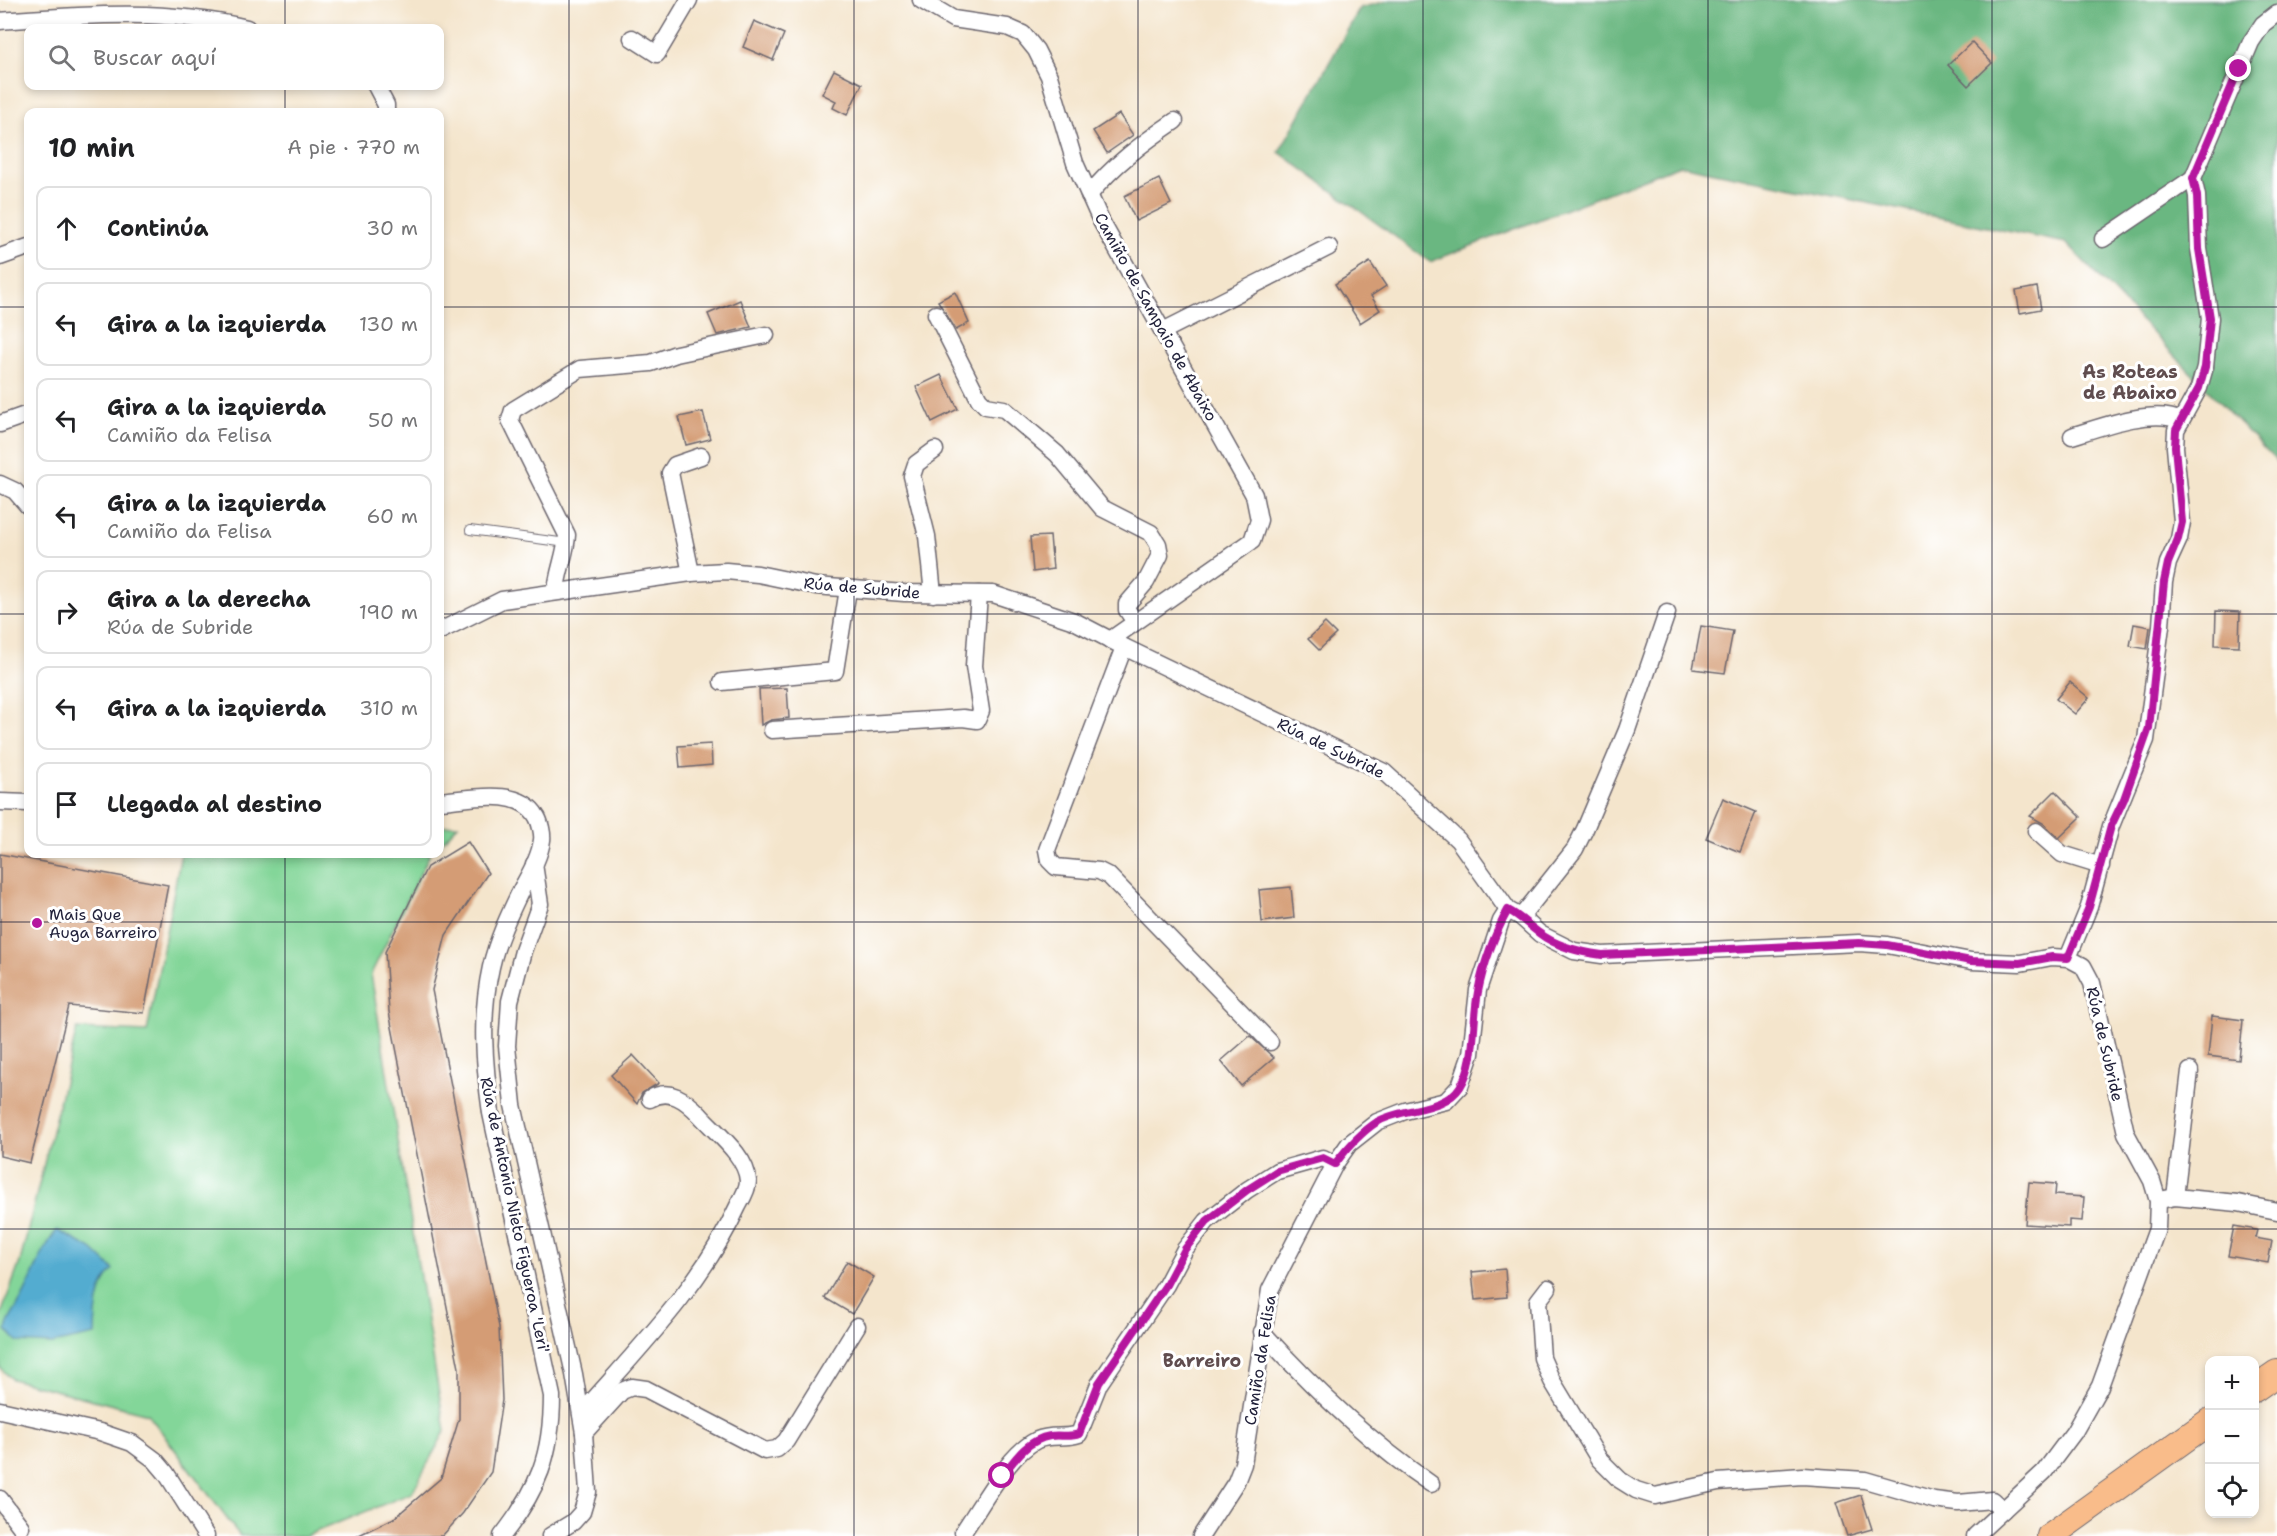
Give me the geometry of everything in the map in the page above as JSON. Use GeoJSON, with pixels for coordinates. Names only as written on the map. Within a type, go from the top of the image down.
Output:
{"type":"FeatureCollection","features":[{"type":"Feature","properties":{"kind":"main road"},"geometry":{"type":"LineString","coordinates":[[2259,1386],[2277,1373]]}},
{"type":"Feature","properties":{"kind":"main road"},"geometry":{"type":"LineString","coordinates":[[2050,1536],[2205,1425]]}},
{"type":"Feature","properties":{"kind":"street"},"geometry":{"type":"LineString","coordinates":[[632,38],[657,54],[689,0]]}},
{"type":"Feature","properties":{"kind":"street","name":"Camiño de Sampaio de Abaixo"},"geometry":{"type":"LineString","coordinates":[[921,0],[953,20],[1007,27],[1023,34],[1036,50],[1049,76],[1075,163],[1089,195],[1254,495],[1259,520],[1252,541],[1135,622],[1117,644]]}},
{"type":"Feature","properties":{"kind":"street"},"geometry":{"type":"LineString","coordinates":[[2103,239],[2193,178],[2251,42],[2263,24],[2277,13]]}},
{"type":"Feature","properties":{"kind":"street"},"geometry":{"type":"LineString","coordinates":[[0,21],[128,14],[203,18],[229,24]]}},
{"type":"Feature","properties":{"kind":"street"},"geometry":{"type":"LineString","coordinates":[[378,90],[386,108]]}},
{"type":"Feature","properties":{"kind":"street"},"geometry":{"type":"LineString","coordinates":[[1089,195],[1101,180],[1141,144],[1175,121]]}},
{"type":"Feature","properties":{"kind":"street"},"geometry":{"type":"LineString","coordinates":[[2068,958],[2089,907],[2111,826],[2124,799],[2149,728],[2164,582],[2182,522],[2175,447],[2176,430],[2199,388],[2205,367],[2210,318],[2199,249],[2197,196],[2193,178]]}},
{"type":"Feature","properties":{"kind":"street"},"geometry":{"type":"LineString","coordinates":[[1163,331],[1329,247]]}},
{"type":"Feature","properties":{"kind":"street"},"geometry":{"type":"LineString","coordinates":[[0,257],[24,248]]}},
{"type":"Feature","properties":{"kind":"street"},"geometry":{"type":"LineString","coordinates":[[936,314],[979,399],[986,406],[1004,409],[1058,454],[1102,508],[1150,532],[1158,544],[1160,555],[1146,582],[1127,604],[1127,610],[1135,622]]}},
{"type":"Feature","properties":{"kind":"street"},"geometry":{"type":"LineString","coordinates":[[556,592],[557,574],[567,543],[564,528],[510,420],[513,410],[580,369],[651,363],[676,354],[766,335]]}},
{"type":"Feature","properties":{"kind":"street"},"geometry":{"type":"LineString","coordinates":[[0,424],[24,415]]}},
{"type":"Feature","properties":{"kind":"street"},"geometry":{"type":"LineString","coordinates":[[2073,436],[2120,420],[2166,417],[2181,421]]}},
{"type":"Feature","properties":{"kind":"street"},"geometry":{"type":"LineString","coordinates":[[933,594],[927,536],[912,476],[916,464],[935,450]]}},
{"type":"Feature","properties":{"kind":"street"},"geometry":{"type":"LineString","coordinates":[[691,573],[670,474],[675,465],[701,456]]}},
{"type":"Feature","properties":{"kind":"street"},"geometry":{"type":"LineString","coordinates":[[15,487],[24,500]]}},
{"type":"Feature","properties":{"kind":"street","name":"Rúa de Subride"},"geometry":{"type":"LineString","coordinates":[[444,630],[502,600],[691,573],[726,571],[758,574],[816,586],[848,589],[933,594],[993,594],[1038,607],[1074,621],[1117,644],[1384,772],[1458,840],[1515,913],[1540,934],[1566,947],[1602,955],[1859,943],[1887,945],[1971,961],[2020,963],[2052,957],[2068,958],[2083,966],[2092,983],[2126,1133],[2152,1181],[2167,1199],[2100,1386],[2074,1432],[2044,1472],[1975,1536]]}},
{"type":"Feature","properties":{"kind":"street"},"geometry":{"type":"LineString","coordinates":[[722,682],[835,671],[848,589]]}},
{"type":"Feature","properties":{"kind":"street"},"geometry":{"type":"LineString","coordinates":[[772,730],[963,718],[977,720],[981,711],[974,666],[979,594]]}},
{"type":"Feature","properties":{"kind":"street","name":"Camiño da Felisa"},"geometry":{"type":"LineString","coordinates":[[1201,1536],[1236,1482],[1243,1464],[1270,1290],[1335,1164],[1349,1144],[1377,1122],[1405,1110],[1446,1101],[1460,1086],[1471,1054],[1478,990],[1501,921],[1515,913],[1575,849],[1627,730],[1667,613]]}},
{"type":"Feature","properties":{"kind":"street"},"geometry":{"type":"LineString","coordinates":[[1117,644],[1047,850],[1049,860],[1056,867],[1099,871],[1109,876],[1270,1042]]}},
{"type":"Feature","properties":{"kind":"street","name":"Rúa de Antonio Nieto Figueroa 'Leri'"},"geometry":{"type":"LineString","coordinates":[[444,801],[494,797],[511,798],[527,804],[538,818],[543,839],[534,864],[507,919],[491,966],[483,1027],[484,1069],[491,1113],[546,1358],[552,1417],[546,1461],[537,1484],[525,1506],[502,1536]]}},
{"type":"Feature","properties":{"kind":"street"},"geometry":{"type":"LineString","coordinates":[[0,802],[24,803]]}},
{"type":"Feature","properties":{"kind":"street"},"geometry":{"type":"LineString","coordinates":[[2036,831],[2062,854],[2101,866]]}},
{"type":"Feature","properties":{"kind":"street"},"geometry":{"type":"LineString","coordinates":[[534,864],[540,904],[523,951],[510,1001],[507,1046],[513,1105],[581,1414],[588,1492],[582,1512],[573,1522],[550,1536]]}},
{"type":"Feature","properties":{"kind":"street"},"geometry":{"type":"LineString","coordinates":[[2190,1071],[2167,1199],[2238,1203],[2277,1211]]}},
{"type":"Feature","properties":{"kind":"street"},"geometry":{"type":"LineString","coordinates":[[581,1414],[657,1328],[702,1268],[730,1223],[747,1187],[745,1169],[738,1158],[692,1106],[668,1093],[660,1093],[650,1099]]}},
{"type":"Feature","properties":{"kind":"street"},"geometry":{"type":"LineString","coordinates":[[963,1532],[1021,1450],[1050,1436],[1079,1434],[1099,1383],[1166,1285],[1185,1249],[1207,1221],[1247,1190],[1277,1171],[1323,1158],[1335,1164]]}},
{"type":"Feature","properties":{"kind":"street"},"geometry":{"type":"LineString","coordinates":[[1548,1288],[1538,1301],[1542,1358],[1552,1381],[1599,1459],[1620,1480],[1636,1490],[1655,1496],[1718,1482],[1802,1476],[1840,1477],[1865,1480],[1934,1500],[1958,1503],[1992,1500],[2003,1510]]}},
{"type":"Feature","properties":{"kind":"street"},"geometry":{"type":"LineString","coordinates":[[584,1433],[622,1391],[632,1387],[646,1389],[765,1451],[777,1449],[786,1440],[857,1326]]}},
{"type":"Feature","properties":{"kind":"street"},"geometry":{"type":"LineString","coordinates":[[1262,1332],[1294,1367],[1386,1454],[1431,1484]]}},
{"type":"Feature","properties":{"kind":"street"},"geometry":{"type":"LineString","coordinates":[[0,1410],[100,1432],[132,1443],[166,1473],[206,1536]]}},
{"type":"Feature","properties":{"kind":"street"},"geometry":{"type":"LineString","coordinates":[[0,1500],[21,1527]]}},
{"type":"Feature","properties":{"kind":"lane"},"geometry":{"type":"LineString","coordinates":[[470,530],[567,543]]}},
{"type":"Feature","properties":{"kind":"green space"},"geometry":{"type":"Polygon","coordinates":[[[1391,0],[2277,0],[2277,462],[2066,243],[1680,165],[1430,262],[1279,152],[1360,8],[1391,0]]]}},
{"type":"Feature","properties":{"kind":"green space"},"geometry":{"type":"Polygon","coordinates":[[[458,825],[444,840],[444,826],[458,825]]]}},
{"type":"Feature","properties":{"kind":"green space"},"geometry":{"type":"Polygon","coordinates":[[[180,858],[428,858],[371,974],[445,1431],[412,1493],[305,1536],[240,1536],[148,1414],[12,1379],[0,1368],[0,1317],[20,1262],[77,1029],[147,1032],[180,858]]]}},
{"type":"Feature","properties":{"kind":"water"},"geometry":{"type":"Polygon","coordinates":[[[57,1230],[92,1249],[114,1270],[108,1276],[101,1291],[95,1335],[52,1344],[18,1342],[6,1330],[8,1323],[45,1248],[57,1230]]]}},
{"type":"Feature","properties":{"kind":"building"},"geometry":{"type":"Polygon","coordinates":[[[754,21],[784,34],[773,60],[743,47],[754,21]]]}},
{"type":"Feature","properties":{"kind":"building"},"geometry":{"type":"Polygon","coordinates":[[[1972,42],[1992,63],[1968,86],[1948,65],[1972,42]]]}},
{"type":"Feature","properties":{"kind":"building"},"geometry":{"type":"Polygon","coordinates":[[[834,70],[862,84],[847,115],[833,108],[836,101],[822,94],[834,70]]]}},
{"type":"Feature","properties":{"kind":"building"},"geometry":{"type":"Polygon","coordinates":[[[1119,114],[1133,135],[1107,153],[1093,131],[1119,114]]]}},
{"type":"Feature","properties":{"kind":"building"},"geometry":{"type":"Polygon","coordinates":[[[1159,179],[1171,204],[1136,221],[1124,196],[1159,179]]]}},
{"type":"Feature","properties":{"kind":"building"},"geometry":{"type":"Polygon","coordinates":[[[1370,262],[1386,286],[1371,296],[1380,310],[1360,323],[1335,284],[1370,262]]]}},
{"type":"Feature","properties":{"kind":"building"},"geometry":{"type":"Polygon","coordinates":[[[2037,287],[2041,309],[2020,313],[2016,291],[2037,287]]]}},
{"type":"Feature","properties":{"kind":"building"},"geometry":{"type":"Polygon","coordinates":[[[955,292],[969,323],[956,330],[938,301],[955,292]]]}},
{"type":"Feature","properties":{"kind":"building"},"geometry":{"type":"Polygon","coordinates":[[[740,300],[751,327],[717,335],[708,314],[740,300]]]}},
{"type":"Feature","properties":{"kind":"building"},"geometry":{"type":"Polygon","coordinates":[[[941,375],[958,409],[932,422],[916,387],[941,375]]]}},
{"type":"Feature","properties":{"kind":"building"},"geometry":{"type":"Polygon","coordinates":[[[703,412],[710,439],[686,445],[679,417],[703,412]]]}},
{"type":"Feature","properties":{"kind":"building"},"geometry":{"type":"Polygon","coordinates":[[[1050,536],[1053,569],[1033,572],[1030,537],[1050,536]]]}},
{"type":"Feature","properties":{"kind":"building"},"geometry":{"type":"Polygon","coordinates":[[[2216,611],[2240,612],[2239,646],[2215,645],[2216,611]]]}},
{"type":"Feature","properties":{"kind":"building"},"geometry":{"type":"Polygon","coordinates":[[[1325,623],[1336,634],[1319,650],[1308,639],[1325,623]]]}},
{"type":"Feature","properties":{"kind":"building"},"geometry":{"type":"Polygon","coordinates":[[[2134,624],[2150,627],[2147,649],[2130,646],[2134,624]]]}},
{"type":"Feature","properties":{"kind":"building"},"geometry":{"type":"Polygon","coordinates":[[[1701,626],[1733,631],[1725,673],[1693,669],[1701,626]]]}},
{"type":"Feature","properties":{"kind":"building"},"geometry":{"type":"Polygon","coordinates":[[[2070,682],[2089,698],[2075,714],[2056,699],[2070,682]]]}},
{"type":"Feature","properties":{"kind":"building"},"geometry":{"type":"Polygon","coordinates":[[[787,688],[789,718],[771,720],[761,725],[759,689],[787,688]]]}},
{"type":"Feature","properties":{"kind":"building"},"geometry":{"type":"Polygon","coordinates":[[[711,744],[712,765],[680,768],[678,746],[711,744]]]}},
{"type":"Feature","properties":{"kind":"building"},"geometry":{"type":"Polygon","coordinates":[[[2055,791],[2081,817],[2059,838],[2043,823],[2030,816],[2055,791]]]}},
{"type":"Feature","properties":{"kind":"building"},"geometry":{"type":"Polygon","coordinates":[[[1723,798],[1756,812],[1740,852],[1706,838],[1723,798]]]}},
{"type":"Feature","properties":{"kind":"building"},"geometry":{"type":"Polygon","coordinates":[[[468,842],[488,873],[446,935],[432,990],[499,1327],[502,1400],[491,1472],[463,1513],[442,1536],[357,1536],[394,1518],[441,1478],[459,1419],[459,1368],[389,1012],[385,952],[427,867],[468,842]]]}},
{"type":"Feature","properties":{"kind":"building"},"geometry":{"type":"Polygon","coordinates":[[[0,854],[168,885],[144,1013],[69,1006],[30,1163],[0,1156],[0,854]]]}},
{"type":"Feature","properties":{"kind":"building"},"geometry":{"type":"Polygon","coordinates":[[[1291,887],[1294,918],[1262,922],[1259,890],[1291,887]]]}},
{"type":"Feature","properties":{"kind":"building"},"geometry":{"type":"Polygon","coordinates":[[[2212,1016],[2243,1020],[2239,1060],[2208,1056],[2212,1016]]]}},
{"type":"Feature","properties":{"kind":"building"},"geometry":{"type":"Polygon","coordinates":[[[1250,1036],[1274,1058],[1241,1086],[1221,1061],[1250,1036]]]}},
{"type":"Feature","properties":{"kind":"building"},"geometry":{"type":"Polygon","coordinates":[[[633,1055],[659,1083],[642,1093],[637,1104],[611,1075],[633,1055]]]}},
{"type":"Feature","properties":{"kind":"building"},"geometry":{"type":"Polygon","coordinates":[[[2029,1182],[2056,1184],[2055,1195],[2084,1197],[2082,1221],[2069,1220],[2069,1227],[2025,1224],[2029,1182]]]}},
{"type":"Feature","properties":{"kind":"building"},"geometry":{"type":"Polygon","coordinates":[[[2234,1226],[2257,1230],[2255,1238],[2272,1241],[2268,1263],[2228,1256],[2234,1226]]]}},
{"type":"Feature","properties":{"kind":"building"},"geometry":{"type":"Polygon","coordinates":[[[847,1261],[874,1277],[852,1314],[825,1298],[847,1261]]]}},
{"type":"Feature","properties":{"kind":"building"},"geometry":{"type":"Polygon","coordinates":[[[1505,1269],[1507,1297],[1475,1300],[1472,1272],[1505,1269]]]}},
{"type":"Feature","properties":{"kind":"building"},"geometry":{"type":"Polygon","coordinates":[[[1861,1495],[1872,1529],[1847,1536],[1836,1503],[1861,1495]]]}},
{"type":"Feature","properties":{"kind":"place","name":"Mais Que Auga Barreiro"},"geometry":{"type":"Point","coordinates":[37,923]}},
{"type":"Feature","properties":{"kind":"district","name":"As Roteas de Abaixo"},"geometry":{"type":"Point","coordinates":[2130,382]}},
{"type":"Feature","properties":{"kind":"district","name":"Barreiro"},"geometry":{"type":"Point","coordinates":[1202,1361]}},
{"type":"Feature","properties":{"kind":"route"},"geometry":{"type":"LineString","coordinates":[[1002,1476],[1021,1450],[1037,1441],[1050,1436],[1072,1437],[1079,1434],[1084,1427],[1090,1403],[1099,1383],[1166,1285],[1185,1249],[1207,1221],[1247,1190],[1277,1171],[1323,1158],[1335,1164],[1349,1144],[1377,1122],[1405,1110],[1446,1101],[1460,1086],[1471,1054],[1478,990],[1501,921],[1508,910],[1521,917],[1540,934],[1574,951],[1602,955],[1859,943],[1887,945],[1971,961],[2020,963],[2052,957],[2068,958],[2071,945],[2089,907],[2111,826],[2124,799],[2149,728],[2164,582],[2182,522],[2175,447],[2176,430],[2199,388],[2205,367],[2210,318],[2199,249],[2197,196],[2193,178],[2239,69]]}}]}
